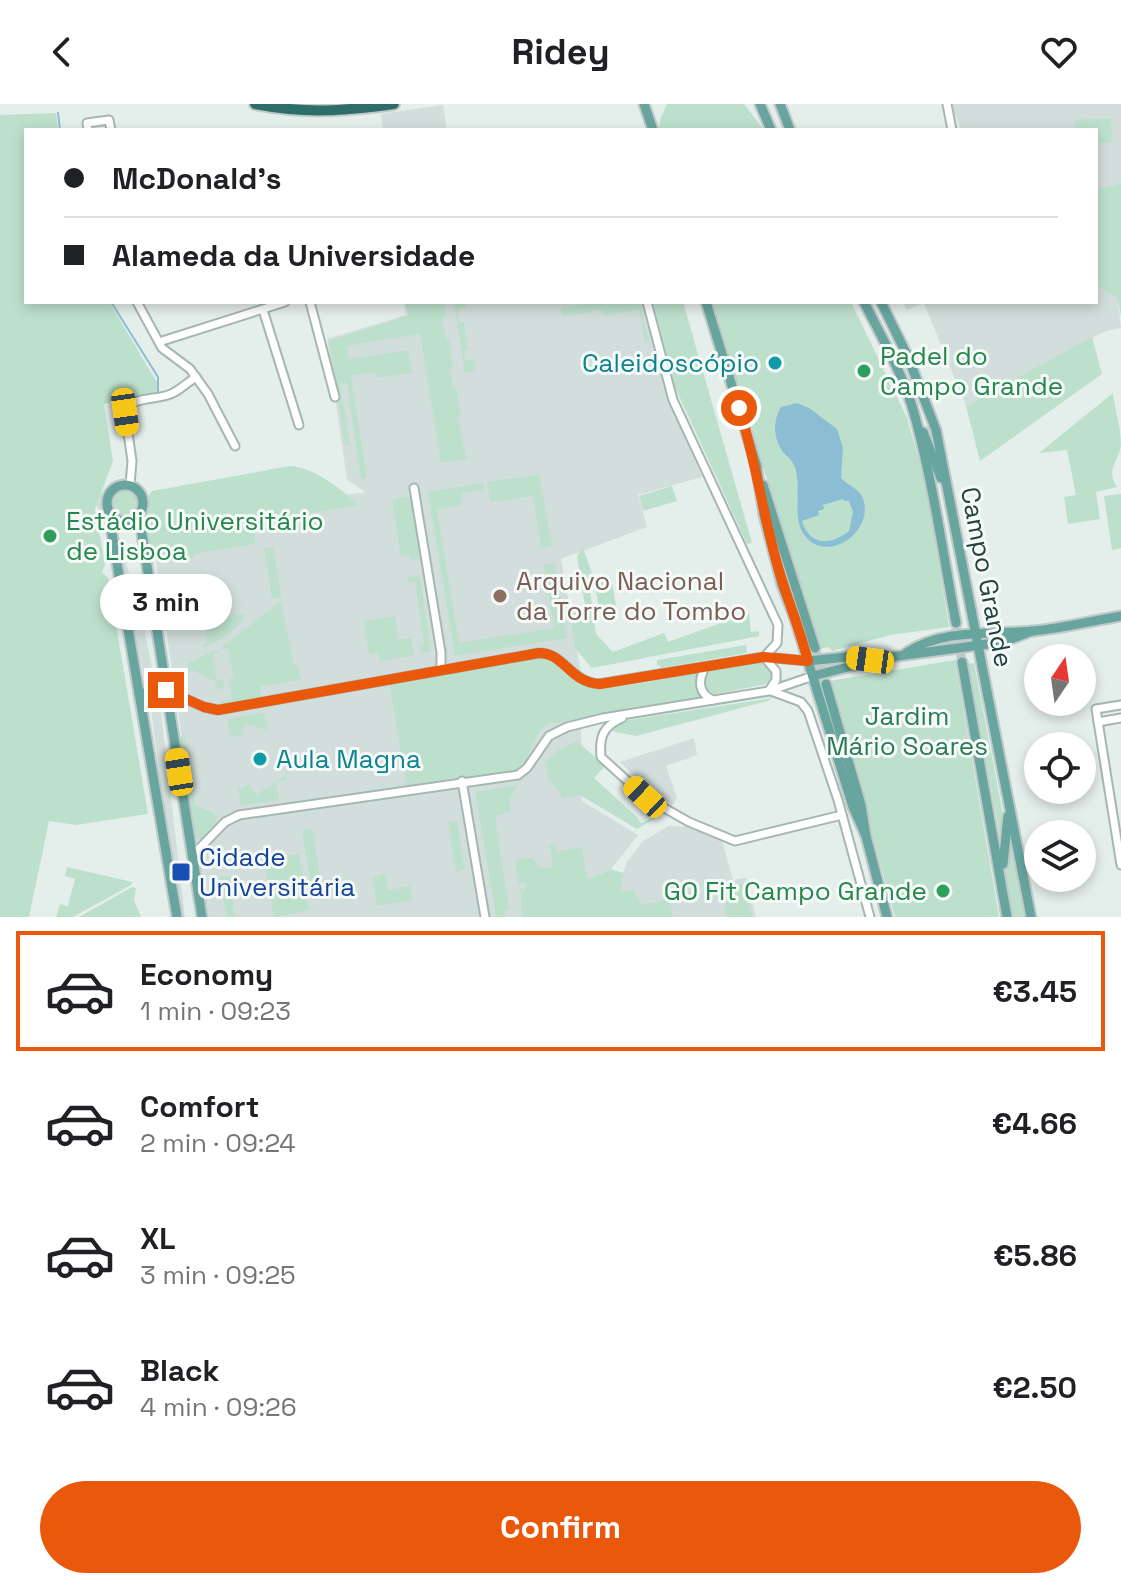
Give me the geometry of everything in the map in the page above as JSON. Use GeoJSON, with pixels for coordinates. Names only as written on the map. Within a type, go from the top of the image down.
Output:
{"type":"FeatureCollection","features":[{"type":"Feature","properties":{"kind":"highway"},"geometry":{"type":"LineString","coordinates":[[255,104],[294,111],[361,109],[394,104]]}},
{"type":"Feature","properties":{"kind":"highway"},"geometry":{"type":"LineString","coordinates":[[350,104],[361,109]]}},
{"type":"Feature","properties":{"kind":"main road"},"geometry":{"type":"LineString","coordinates":[[644,104],[652,128]]}},
{"type":"Feature","properties":{"kind":"main road"},"geometry":{"type":"LineString","coordinates":[[760,104],[770,128]]}},
{"type":"Feature","properties":{"kind":"main road"},"geometry":{"type":"LineString","coordinates":[[780,104],[789,128]]}},
{"type":"Feature","properties":{"kind":"main road"},"geometry":{"type":"LineString","coordinates":[[707,304],[815,648]]}},
{"type":"Feature","properties":{"kind":"main road","name":"Campo Grande"},"geometry":{"type":"LineString","coordinates":[[865,304],[899,372],[913,411],[928,472],[956,623]]}},
{"type":"Feature","properties":{"kind":"main road","name":"Campo Grande"},"geometry":{"type":"LineString","coordinates":[[882,304],[908,357],[936,430],[1031,917]]}},
{"type":"Feature","properties":{"kind":"main road"},"geometry":{"type":"LineString","coordinates":[[913,411],[950,497]]}},
{"type":"Feature","properties":{"kind":"main road"},"geometry":{"type":"LineString","coordinates":[[756,464],[764,515],[779,571],[853,807],[866,836]]}},
{"type":"Feature","properties":{"kind":"main road"},"geometry":{"type":"LineString","coordinates":[[112,516],[129,521],[139,515],[144,506],[142,496],[130,485],[121,485],[110,492],[107,504],[112,516],[111,528],[177,917]]}},
{"type":"Feature","properties":{"kind":"main road"},"geometry":{"type":"LineString","coordinates":[[139,515],[202,917]]}},
{"type":"Feature","properties":{"kind":"main road"},"geometry":{"type":"LineString","coordinates":[[813,676],[870,660],[977,640],[1003,642],[1032,631],[1121,616]]}},
{"type":"Feature","properties":{"kind":"main road"},"geometry":{"type":"LineString","coordinates":[[808,661],[846,657],[870,660]]}},
{"type":"Feature","properties":{"kind":"main road","name":"Campo Grande"},"geometry":{"type":"LineString","coordinates":[[962,662],[1007,917]]}},
{"type":"Feature","properties":{"kind":"main road"},"geometry":{"type":"LineString","coordinates":[[826,684],[861,805],[887,917]]}},
{"type":"Feature","properties":{"kind":"main road"},"geometry":{"type":"LineString","coordinates":[[139,694],[166,690]]}},
{"type":"Feature","properties":{"kind":"main road"},"geometry":{"type":"LineString","coordinates":[[1003,888],[1009,805]]}},
{"type":"Feature","properties":{"kind":"street"},"geometry":{"type":"LineString","coordinates":[[947,105],[952,128]]}},
{"type":"Feature","properties":{"kind":"street"},"geometry":{"type":"LineString","coordinates":[[88,128],[87,123],[109,120],[111,128]]}},
{"type":"Feature","properties":{"kind":"street"},"geometry":{"type":"LineString","coordinates":[[138,304],[159,342],[196,377],[208,394],[235,446]]}},
{"type":"Feature","properties":{"kind":"street"},"geometry":{"type":"LineString","coordinates":[[159,342],[280,304]]}},
{"type":"Feature","properties":{"kind":"street"},"geometry":{"type":"LineString","coordinates":[[311,304],[335,397]]}},
{"type":"Feature","properties":{"kind":"street"},"geometry":{"type":"LineString","coordinates":[[648,304],[673,400],[778,625],[777,643],[764,657]]}},
{"type":"Feature","properties":{"kind":"street"},"geometry":{"type":"LineString","coordinates":[[263,310],[299,425]]}},
{"type":"Feature","properties":{"kind":"street"},"geometry":{"type":"LineString","coordinates":[[130,485],[132,461],[125,412],[127,407],[172,394],[196,377]]}},
{"type":"Feature","properties":{"kind":"street"},"geometry":{"type":"LineString","coordinates":[[414,488],[441,652],[441,667],[436,672]]}},
{"type":"Feature","properties":{"kind":"street"},"geometry":{"type":"LineString","coordinates":[[441,652],[451,664],[474,663]]}},
{"type":"Feature","properties":{"kind":"street"},"geometry":{"type":"LineString","coordinates":[[166,690],[218,710],[474,663],[546,653],[555,657],[579,679],[600,684],[764,657],[808,661]]}},
{"type":"Feature","properties":{"kind":"street"},"geometry":{"type":"LineString","coordinates":[[764,657],[776,671],[776,680],[769,691]]}},
{"type":"Feature","properties":{"kind":"street"},"geometry":{"type":"LineString","coordinates":[[705,667],[700,679],[701,688],[704,695],[713,700]]}},
{"type":"Feature","properties":{"kind":"street"},"geometry":{"type":"LineString","coordinates":[[193,855],[225,822],[239,815],[520,774],[544,741],[556,731],[595,719],[769,691],[813,676]]}},
{"type":"Feature","properties":{"kind":"street"},"geometry":{"type":"LineString","coordinates":[[769,691],[801,702],[808,711],[842,815],[870,917]]}},
{"type":"Feature","properties":{"kind":"street"},"geometry":{"type":"LineString","coordinates":[[1121,705],[1096,709],[1119,837],[1121,865]]}},
{"type":"Feature","properties":{"kind":"street"},"geometry":{"type":"LineString","coordinates":[[632,715],[605,728],[601,736],[601,757],[645,797],[689,822],[735,841],[842,815]]}},
{"type":"Feature","properties":{"kind":"street"},"geometry":{"type":"LineString","coordinates":[[1098,722],[1121,718]]}},
{"type":"Feature","properties":{"kind":"street"},"geometry":{"type":"LineString","coordinates":[[462,781],[485,917]]}},
{"type":"Feature","properties":{"kind":"shaded area"},"geometry":{"type":"Polygon","coordinates":[[[950,104],[1121,104],[1121,183],[1098,189],[1098,128],[961,128],[950,104]]]}},
{"type":"Feature","properties":{"kind":"shaded area"},"geometry":{"type":"Polygon","coordinates":[[[443,105],[447,128],[383,128],[381,114],[443,105]]]}},
{"type":"Feature","properties":{"kind":"shaded area"},"geometry":{"type":"Polygon","coordinates":[[[0,205],[24,304],[109,511],[140,607],[161,714],[185,917],[176,917],[152,715],[130,610],[100,514],[18,313],[0,205]]]}},
{"type":"Feature","properties":{"kind":"shaded area"},"geometry":{"type":"Polygon","coordinates":[[[1098,286],[1118,299],[1121,328],[1106,331],[1082,343],[966,406],[924,304],[1098,304],[1098,286]]]}},
{"type":"Feature","properties":{"kind":"shaded area"},"geometry":{"type":"Polygon","coordinates":[[[404,304],[643,304],[667,393],[702,477],[638,495],[647,527],[561,559],[589,719],[581,721],[582,801],[638,835],[611,869],[623,873],[627,862],[643,841],[669,826],[690,827],[722,841],[733,880],[746,878],[756,917],[644,917],[641,903],[625,917],[208,917],[151,526],[366,492],[347,480],[327,339],[406,315],[404,304]]]}},
{"type":"Feature","properties":{"kind":"shaded area"},"geometry":{"type":"Polygon","coordinates":[[[904,304],[922,304],[907,310],[904,304]]]}},
{"type":"Feature","properties":{"kind":"shaded area"},"geometry":{"type":"Polygon","coordinates":[[[694,738],[697,755],[666,766],[677,798],[672,805],[649,791],[620,762],[694,738]]]}},
{"type":"Feature","properties":{"kind":"green space"},"geometry":{"type":"Polygon","coordinates":[[[667,104],[744,104],[762,128],[659,128],[667,104]]]}},
{"type":"Feature","properties":{"kind":"green space","name":"Estádio Universitário de Lisboa"},"geometry":{"type":"Polygon","coordinates":[[[56,113],[58,128],[24,128],[24,304],[110,304],[158,384],[156,395],[104,404],[113,461],[95,509],[105,564],[102,572],[108,578],[148,814],[76,825],[49,821],[29,917],[0,917],[0,115],[56,113]]]}},
{"type":"Feature","properties":{"kind":"green space"},"geometry":{"type":"Polygon","coordinates":[[[1111,118],[1112,142],[1098,143],[1098,128],[1076,128],[1075,120],[1111,118]]]}},
{"type":"Feature","properties":{"kind":"green space"},"geometry":{"type":"Polygon","coordinates":[[[1121,183],[1121,316],[1118,299],[1098,286],[1098,189],[1121,183]]]}},
{"type":"Feature","properties":{"kind":"green space"},"geometry":{"type":"Polygon","coordinates":[[[406,304],[444,304],[446,316],[442,318],[446,339],[449,339],[453,388],[456,388],[461,415],[457,416],[467,459],[441,463],[420,334],[347,346],[349,359],[408,350],[412,373],[378,378],[376,372],[351,376],[367,478],[361,479],[347,383],[340,384],[350,445],[345,445],[329,341],[409,315],[406,304]]]}},
{"type":"Feature","properties":{"kind":"green space"},"geometry":{"type":"Polygon","coordinates":[[[454,304],[465,304],[466,308],[458,313],[459,322],[464,322],[468,350],[464,351],[466,361],[474,360],[476,371],[465,373],[454,304]]]}},
{"type":"Feature","properties":{"kind":"green space"},"geometry":{"type":"Polygon","coordinates":[[[587,304],[640,304],[649,341],[645,344],[639,310],[604,316],[603,310],[563,316],[561,308],[587,304]]]}},
{"type":"Feature","properties":{"kind":"green space"},"geometry":{"type":"Polygon","coordinates":[[[654,304],[684,304],[752,543],[747,544],[675,387],[654,304]]]}},
{"type":"Feature","properties":{"kind":"green space","name":"Jardim Mário Soares"},"geometry":{"type":"Polygon","coordinates":[[[713,304],[852,304],[907,418],[926,486],[949,627],[890,635],[832,651],[828,647],[820,649],[713,304]]]}},
{"type":"Feature","properties":{"kind":"green space"},"geometry":{"type":"Polygon","coordinates":[[[1092,337],[1102,374],[980,461],[966,406],[1092,337]]]}},
{"type":"Feature","properties":{"kind":"green space"},"geometry":{"type":"Polygon","coordinates":[[[1113,393],[1121,439],[1112,470],[1117,487],[1096,492],[1100,519],[1068,524],[1064,497],[1076,495],[1067,450],[1039,453],[1113,393]]]}},
{"type":"Feature","properties":{"kind":"green space"},"geometry":{"type":"Polygon","coordinates":[[[290,466],[317,475],[358,505],[254,522],[255,544],[194,554],[194,557],[163,563],[149,554],[145,512],[152,491],[290,466]]]}},
{"type":"Feature","properties":{"kind":"green space"},"geometry":{"type":"Polygon","coordinates":[[[539,475],[552,545],[541,549],[533,496],[491,502],[487,482],[539,475]]]}},
{"type":"Feature","properties":{"kind":"green space"},"geometry":{"type":"Polygon","coordinates":[[[483,483],[484,489],[461,493],[462,505],[437,510],[459,643],[554,628],[544,565],[555,563],[567,638],[455,656],[428,492],[483,483]]]}},
{"type":"Feature","properties":{"kind":"green space"},"geometry":{"type":"Polygon","coordinates":[[[672,486],[677,501],[643,511],[639,496],[672,486]]]}},
{"type":"Feature","properties":{"kind":"green space"},"geometry":{"type":"Polygon","coordinates":[[[125,488],[131,489],[139,497],[139,509],[131,517],[125,518],[119,517],[111,509],[110,503],[111,497],[119,489],[125,488]]]}},
{"type":"Feature","properties":{"kind":"green space"},"geometry":{"type":"Polygon","coordinates":[[[1121,494],[1121,548],[1112,550],[1104,496],[1121,494]]]}},
{"type":"Feature","properties":{"kind":"green space"},"geometry":{"type":"Polygon","coordinates":[[[410,498],[412,502],[421,559],[401,557],[392,500],[410,498]]]}},
{"type":"Feature","properties":{"kind":"green space"},"geometry":{"type":"Polygon","coordinates":[[[264,547],[273,548],[282,597],[272,599],[264,547]]]}},
{"type":"Feature","properties":{"kind":"green space"},"geometry":{"type":"Polygon","coordinates":[[[583,548],[592,573],[588,575],[596,634],[613,652],[664,633],[668,642],[749,613],[751,632],[759,631],[759,636],[592,668],[575,648],[570,614],[585,606],[577,556],[583,548]]]}},
{"type":"Feature","properties":{"kind":"green space"},"geometry":{"type":"Polygon","coordinates":[[[420,575],[431,652],[421,653],[420,645],[424,644],[415,582],[408,582],[407,577],[420,575]]]}},
{"type":"Feature","properties":{"kind":"green space"},"geometry":{"type":"Polygon","coordinates":[[[611,577],[616,606],[599,609],[594,580],[611,577]]]}},
{"type":"Feature","properties":{"kind":"green space"},"geometry":{"type":"Polygon","coordinates":[[[281,601],[294,665],[297,665],[301,680],[261,686],[260,697],[221,704],[221,701],[232,699],[229,679],[234,678],[228,649],[223,649],[223,646],[281,601]]]}},
{"type":"Feature","properties":{"kind":"green space"},"geometry":{"type":"Polygon","coordinates":[[[245,614],[234,630],[203,647],[208,643],[204,619],[245,614]]]}},
{"type":"Feature","properties":{"kind":"green space"},"geometry":{"type":"Polygon","coordinates":[[[395,616],[398,640],[411,638],[414,655],[380,661],[378,653],[369,655],[364,621],[395,616]]]}},
{"type":"Feature","properties":{"kind":"green space"},"geometry":{"type":"Polygon","coordinates":[[[746,645],[747,653],[660,668],[660,665],[657,666],[657,660],[746,645]]]}},
{"type":"Feature","properties":{"kind":"green space"},"geometry":{"type":"Polygon","coordinates":[[[215,650],[218,652],[213,654],[217,680],[223,680],[222,690],[214,686],[216,682],[192,670],[189,674],[185,669],[187,664],[215,650]]]}},
{"type":"Feature","properties":{"kind":"green space"},"geometry":{"type":"Polygon","coordinates":[[[539,657],[551,661],[574,681],[591,687],[638,684],[698,672],[697,686],[703,697],[548,724],[538,734],[518,770],[407,788],[389,681],[539,657]]]}},
{"type":"Feature","properties":{"kind":"green space","name":"Jardim Mário Soares"},"geometry":{"type":"Polygon","coordinates":[[[955,660],[999,917],[895,917],[830,681],[955,660]]]}},
{"type":"Feature","properties":{"kind":"green space"},"geometry":{"type":"Polygon","coordinates":[[[761,662],[772,668],[773,677],[766,684],[715,694],[706,687],[704,681],[710,671],[761,662]]]}},
{"type":"Feature","properties":{"kind":"green space"},"geometry":{"type":"Polygon","coordinates":[[[974,663],[1004,820],[1001,842],[968,664],[974,663]]]}},
{"type":"Feature","properties":{"kind":"green space"},"geometry":{"type":"Polygon","coordinates":[[[772,698],[636,736],[611,731],[616,722],[772,698]]]}},
{"type":"Feature","properties":{"kind":"green space"},"geometry":{"type":"Polygon","coordinates":[[[264,713],[267,730],[244,724],[241,737],[230,735],[227,719],[264,713]]]}},
{"type":"Feature","properties":{"kind":"green space"},"geometry":{"type":"Polygon","coordinates":[[[184,734],[195,805],[214,813],[217,825],[202,840],[194,837],[180,737],[184,734]]]}},
{"type":"Feature","properties":{"kind":"green space"},"geometry":{"type":"Polygon","coordinates":[[[577,741],[605,766],[594,778],[641,823],[656,817],[637,829],[580,795],[562,799],[548,780],[546,762],[560,749],[577,741]]]}},
{"type":"Feature","properties":{"kind":"green space"},"geometry":{"type":"Polygon","coordinates":[[[287,774],[287,780],[276,782],[279,800],[241,806],[238,790],[249,784],[256,795],[287,774]]]}},
{"type":"Feature","properties":{"kind":"green space"},"geometry":{"type":"Polygon","coordinates":[[[518,785],[510,799],[510,812],[495,816],[509,909],[505,911],[505,917],[496,917],[475,792],[518,785]]]}},
{"type":"Feature","properties":{"kind":"green space"},"geometry":{"type":"Polygon","coordinates":[[[457,821],[465,869],[456,873],[448,823],[457,821]]]}},
{"type":"Feature","properties":{"kind":"green space"},"geometry":{"type":"Polygon","coordinates":[[[313,829],[320,881],[330,880],[331,883],[318,889],[311,884],[302,831],[313,829]]]}},
{"type":"Feature","properties":{"kind":"green space"},"geometry":{"type":"Polygon","coordinates":[[[1009,842],[1012,843],[1026,917],[1012,917],[1005,871],[1009,842]]]}},
{"type":"Feature","properties":{"kind":"green space"},"geometry":{"type":"Polygon","coordinates":[[[555,844],[557,851],[582,847],[587,879],[611,870],[623,873],[620,892],[633,890],[642,905],[669,899],[673,917],[522,917],[520,888],[524,890],[526,885],[524,882],[519,885],[515,860],[532,857],[541,868],[553,867],[550,845],[555,844]]]}},
{"type":"Feature","properties":{"kind":"green space"},"geometry":{"type":"Polygon","coordinates":[[[299,854],[309,910],[274,917],[264,860],[299,854]]]}},
{"type":"Feature","properties":{"kind":"green space"},"geometry":{"type":"Polygon","coordinates":[[[67,867],[132,882],[73,917],[56,917],[60,904],[68,906],[75,879],[65,876],[67,867]]]}},
{"type":"Feature","properties":{"kind":"green space"},"geometry":{"type":"Polygon","coordinates":[[[407,870],[413,900],[377,906],[373,877],[385,873],[388,890],[410,886],[407,870]]]}},
{"type":"Feature","properties":{"kind":"green space"},"geometry":{"type":"Polygon","coordinates":[[[229,876],[235,883],[230,889],[235,917],[226,917],[220,877],[229,876]]]}},
{"type":"Feature","properties":{"kind":"green space"},"geometry":{"type":"Polygon","coordinates":[[[744,883],[752,917],[727,917],[720,889],[744,883]]]}},
{"type":"Feature","properties":{"kind":"green space"},"geometry":{"type":"Polygon","coordinates":[[[132,887],[136,888],[134,900],[141,917],[79,917],[132,887]]]}},
{"type":"Feature","properties":{"kind":"water"},"geometry":{"type":"Polygon","coordinates":[[[797,403],[837,429],[843,448],[841,478],[860,493],[865,505],[864,518],[858,529],[839,544],[827,547],[815,544],[801,528],[796,471],[778,444],[775,433],[776,417],[781,407],[797,403]],[[849,501],[823,505],[824,509],[818,511],[819,515],[802,521],[810,535],[828,541],[849,531],[853,512],[849,501]]]}},
{"type":"Feature","properties":{"kind":"waterway"},"geometry":{"type":"LineString","coordinates":[[58,113],[60,128]]}},
{"type":"Feature","properties":{"kind":"waterway"},"geometry":{"type":"LineString","coordinates":[[112,304],[158,377],[158,395]]}},
{"type":"Feature","properties":{"kind":"tunnel"},"geometry":{"type":"LineString","coordinates":[[956,623],[962,662]]}},
{"type":"Feature","properties":{"kind":"tunnel"},"geometry":{"type":"LineString","coordinates":[[815,648],[826,684]]}},
{"type":"Feature","properties":{"kind":"place","name":"Caleidoscópio"},"geometry":{"type":"Point","coordinates":[775,363]}},
{"type":"Feature","properties":{"kind":"place","name":"Padel do Campo Grande"},"geometry":{"type":"Point","coordinates":[864,371]}},
{"type":"Feature","properties":{"kind":"place","name":"Estádio Universitário de Lisboa"},"geometry":{"type":"Point","coordinates":[50,536]}},
{"type":"Feature","properties":{"kind":"place","name":"Arquivo Nacional da Torre do Tombo"},"geometry":{"type":"Point","coordinates":[500,596]}},
{"type":"Feature","properties":{"kind":"place","name":"Aula Magna"},"geometry":{"type":"Point","coordinates":[260,759]}},
{"type":"Feature","properties":{"kind":"place","name":"Cidade Universitária"},"geometry":{"type":"Point","coordinates":[181,872]}},
{"type":"Feature","properties":{"kind":"place","name":"GO Fit Campo Grande"},"geometry":{"type":"Point","coordinates":[943,891]}},
{"type":"Feature","properties":{"kind":"route"},"geometry":{"type":"LineString","coordinates":[[166,690],[218,710],[539,653],[555,657],[579,679],[600,684],[764,657],[808,661],[782,585],[764,515],[756,464],[739,408]]}}]}
